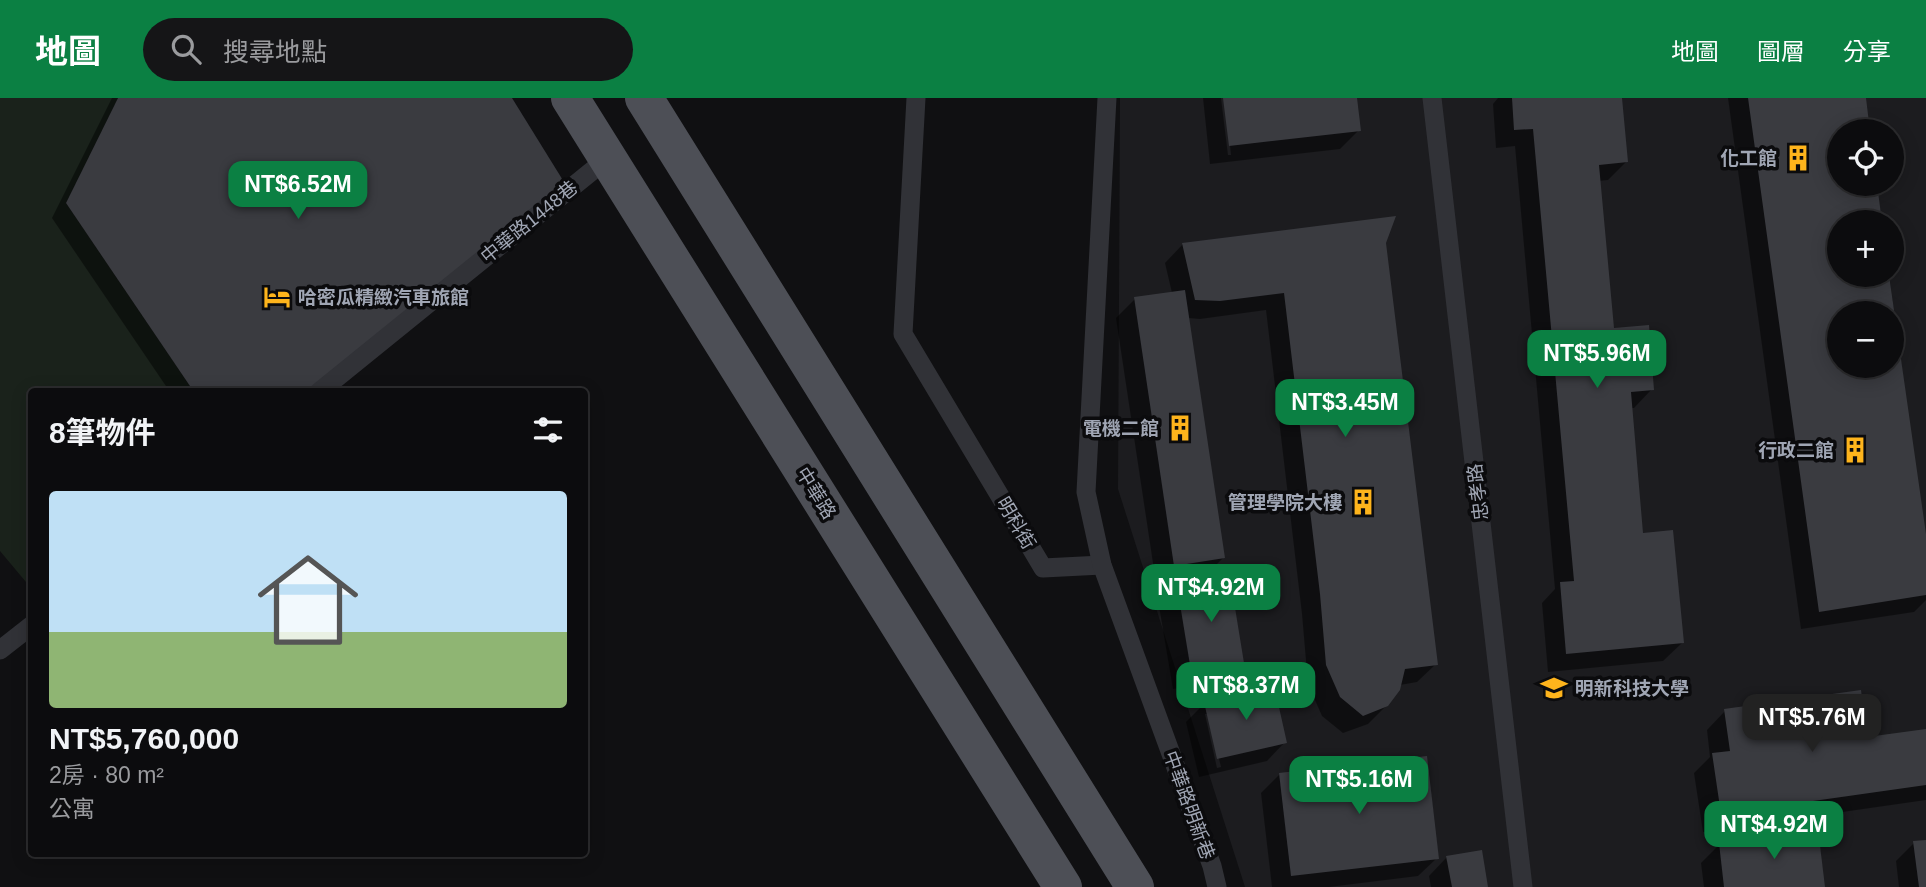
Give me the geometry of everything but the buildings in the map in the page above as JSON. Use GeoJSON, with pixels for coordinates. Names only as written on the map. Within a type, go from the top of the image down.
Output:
{"type":"FeatureCollection","features":[{"type":"Feature","properties":{"kind":"main road","name":"中華路"},"geometry":{"type":"LineString","coordinates":[[570,98],[1063,887]]}},
{"type":"Feature","properties":{"kind":"main road"},"geometry":{"type":"LineString","coordinates":[[644,98],[1135,887]]}},
{"type":"Feature","properties":{"kind":"lane","name":"明科街"},"geometry":{"type":"LineString","coordinates":[[916,98],[903,334],[1043,568],[1102,565]]}},
{"type":"Feature","properties":{"kind":"lane"},"geometry":{"type":"LineString","coordinates":[[1102,565],[1086,492],[1107,98]]}},
{"type":"Feature","properties":{"kind":"lane","name":"忠孝路"},"geometry":{"type":"LineString","coordinates":[[1432,98],[1523,887]]}},
{"type":"Feature","properties":{"kind":"lane","name":"中華路1448巷"},"geometry":{"type":"LineString","coordinates":[[324,388],[608,158]]}},
{"type":"Feature","properties":{"kind":"lane","name":"中華路明新巷"},"geometry":{"type":"LineString","coordinates":[[1102,565],[1212,866],[1217,887]]}},
{"type":"Feature","properties":{"kind":"lane"},"geometry":{"type":"LineString","coordinates":[[0,650],[28,628]]}},
{"type":"Feature","properties":{"kind":"shaded area"},"geometry":{"type":"Polygon","coordinates":[[[0,98],[118,98],[66,203],[191,388],[28,388],[28,584],[0,551],[0,98]]]}},
{"type":"Feature","properties":{"kind":"shaded area","name":"明新科技大學"},"geometry":{"type":"Polygon","coordinates":[[[1120,98],[1926,98],[1926,887],[1245,887],[1118,489],[1120,98]]]}},
{"type":"Feature","properties":{"kind":"place","name":"化工館"},"geometry":{"type":"Point","coordinates":[1798,158]}},
{"type":"Feature","properties":{"kind":"place","name":"哈密瓜精緻汽車旅館"},"geometry":{"type":"Point","coordinates":[277,297]}},
{"type":"Feature","properties":{"kind":"place","name":"電機二館"},"geometry":{"type":"Point","coordinates":[1180,428]}},
{"type":"Feature","properties":{"kind":"place","name":"行政二館"},"geometry":{"type":"Point","coordinates":[1855,450]}},
{"type":"Feature","properties":{"kind":"place","name":"管理學院大樓"},"geometry":{"type":"Point","coordinates":[1363,502]}},
{"type":"Feature","properties":{"kind":"place","name":"明新科技大學"},"geometry":{"type":"Point","coordinates":[1554,688]}}]}
